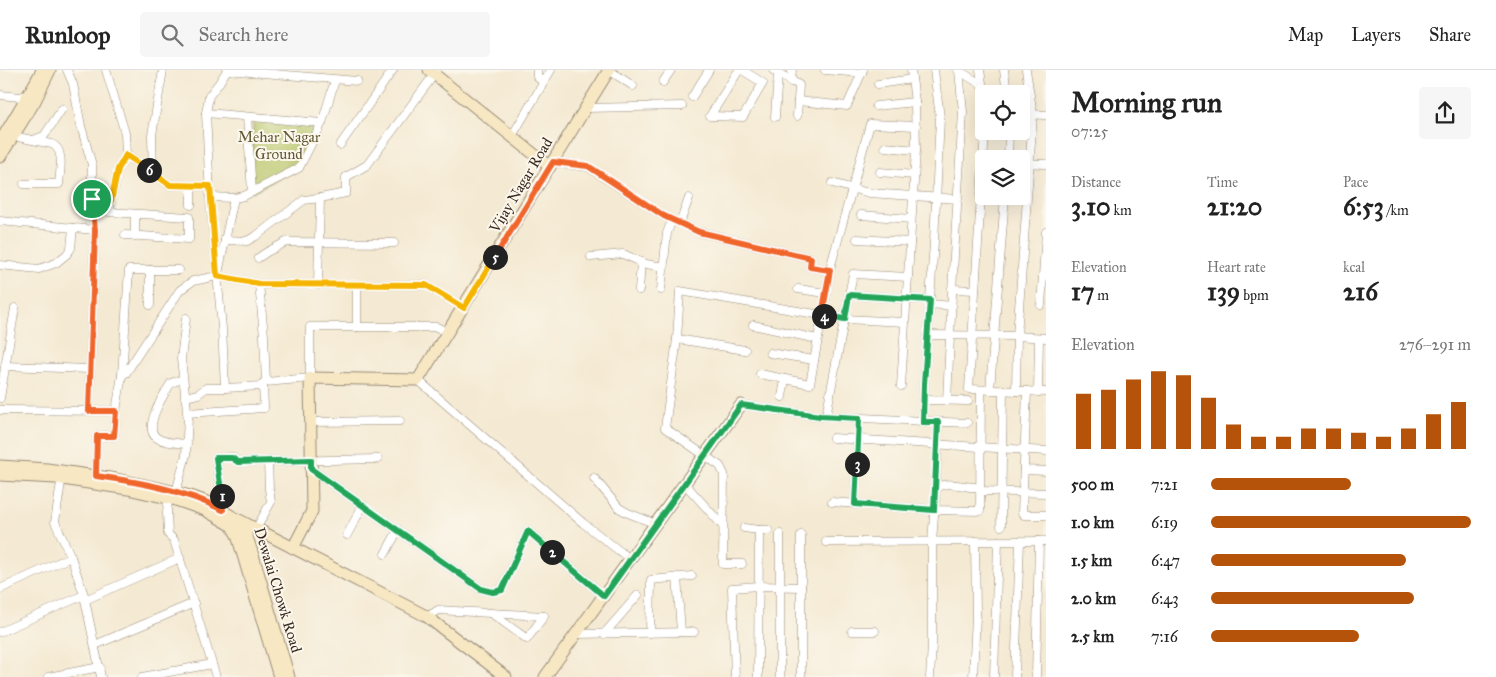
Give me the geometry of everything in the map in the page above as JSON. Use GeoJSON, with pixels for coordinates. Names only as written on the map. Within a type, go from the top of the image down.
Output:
{"type":"FeatureCollection","features":[{"type":"Feature","properties":{"kind":"street"},"geometry":{"type":"LineString","coordinates":[[67,70],[73,84],[80,126],[92,166],[92,199],[95,230],[89,411]]}},
{"type":"Feature","properties":{"kind":"street"},"geometry":{"type":"LineString","coordinates":[[106,70],[125,133],[126,155],[118,169],[109,212],[189,217],[189,239],[125,235]]}},
{"type":"Feature","properties":{"kind":"street"},"geometry":{"type":"LineString","coordinates":[[153,173],[152,135],[163,70]]}},
{"type":"Feature","properties":{"kind":"street"},"geometry":{"type":"LineString","coordinates":[[226,388],[210,197],[206,113],[209,96],[220,83],[227,70],[357,82]]}},
{"type":"Feature","properties":{"kind":"street"},"geometry":{"type":"LineString","coordinates":[[340,145],[393,70]]}},
{"type":"Feature","properties":{"kind":"street"},"geometry":{"type":"LineString","coordinates":[[537,70],[537,77],[543,82]]}},
{"type":"Feature","properties":{"kind":"street"},"geometry":{"type":"LineString","coordinates":[[512,136],[551,70]]}},
{"type":"Feature","properties":{"kind":"street"},"geometry":{"type":"LineString","coordinates":[[609,70],[633,86]]}},
{"type":"Feature","properties":{"kind":"street","name":"Vijay Nagar Road"},"geometry":{"type":"LineString","coordinates":[[418,380],[609,70]]}},
{"type":"Feature","properties":{"kind":"street"},"geometry":{"type":"LineString","coordinates":[[663,82],[671,70]]}},
{"type":"Feature","properties":{"kind":"street"},"geometry":{"type":"LineString","coordinates":[[692,98],[709,70]]}},
{"type":"Feature","properties":{"kind":"street"},"geometry":{"type":"LineString","coordinates":[[740,70],[763,83],[742,117],[710,116],[740,70]]}},
{"type":"Feature","properties":{"kind":"street"},"geometry":{"type":"LineString","coordinates":[[791,82],[792,70]]}},
{"type":"Feature","properties":{"kind":"street"},"geometry":{"type":"LineString","coordinates":[[798,101],[847,106],[863,71],[825,70]]}},
{"type":"Feature","properties":{"kind":"street"},"geometry":{"type":"LineString","coordinates":[[901,386],[916,150],[915,102],[911,70]]}},
{"type":"Feature","properties":{"kind":"street"},"geometry":{"type":"LineString","coordinates":[[923,422],[940,118],[934,70]]}},
{"type":"Feature","properties":{"kind":"street"},"geometry":{"type":"LineString","coordinates":[[959,70],[982,85]]}},
{"type":"Feature","properties":{"kind":"street"},"geometry":{"type":"LineString","coordinates":[[947,400],[963,112],[959,70]]}},
{"type":"Feature","properties":{"kind":"street"},"geometry":{"type":"LineString","coordinates":[[980,70],[982,85]]}},
{"type":"Feature","properties":{"kind":"street"},"geometry":{"type":"LineString","coordinates":[[1004,70],[1006,85]]}},
{"type":"Feature","properties":{"kind":"street"},"geometry":{"type":"LineString","coordinates":[[1026,70],[1033,114],[1030,163],[1046,164]]}},
{"type":"Feature","properties":{"kind":"street"},"geometry":{"type":"LineString","coordinates":[[0,142],[44,71]]}},
{"type":"Feature","properties":{"kind":"street"},"geometry":{"type":"LineString","coordinates":[[0,157],[35,101],[44,71]]}},
{"type":"Feature","properties":{"kind":"street"},"geometry":{"type":"LineString","coordinates":[[225,240],[247,241],[304,200],[346,194],[346,177],[367,164],[433,71],[512,136],[552,164],[588,166],[664,216],[699,232],[811,258],[810,267],[830,270]]}},
{"type":"Feature","properties":{"kind":"street"},"geometry":{"type":"LineString","coordinates":[[775,72],[799,85],[797,116]]}},
{"type":"Feature","properties":{"kind":"street"},"geometry":{"type":"LineString","coordinates":[[775,72],[775,118]]}},
{"type":"Feature","properties":{"kind":"street"},"geometry":{"type":"LineString","coordinates":[[878,84],[912,79]]}},
{"type":"Feature","properties":{"kind":"street"},"geometry":{"type":"LineString","coordinates":[[210,197],[234,198],[244,196],[299,168],[322,123],[334,80]]}},
{"type":"Feature","properties":{"kind":"street"},"geometry":{"type":"LineString","coordinates":[[0,96],[20,97],[29,94]]}},
{"type":"Feature","properties":{"kind":"street"},"geometry":{"type":"LineString","coordinates":[[876,106],[915,102]]}},
{"type":"Feature","properties":{"kind":"street"},"geometry":{"type":"LineString","coordinates":[[586,108],[682,106]]}},
{"type":"Feature","properties":{"kind":"street"},"geometry":{"type":"LineString","coordinates":[[33,140],[44,136],[62,109]]}},
{"type":"Feature","properties":{"kind":"street"},"geometry":{"type":"LineString","coordinates":[[206,113],[322,123]]}},
{"type":"Feature","properties":{"kind":"street"},"geometry":{"type":"LineString","coordinates":[[1033,114],[1046,115]]}},
{"type":"Feature","properties":{"kind":"street"},"geometry":{"type":"LineString","coordinates":[[247,117],[252,192]]}},
{"type":"Feature","properties":{"kind":"street"},"geometry":{"type":"LineString","coordinates":[[760,374],[810,384],[830,270],[870,124],[916,126]]}},
{"type":"Feature","properties":{"kind":"street"},"geometry":{"type":"LineString","coordinates":[[13,136],[52,144],[60,150],[60,184],[24,184]]}},
{"type":"Feature","properties":{"kind":"street"},"geometry":{"type":"LineString","coordinates":[[885,147],[916,150]]}},
{"type":"Feature","properties":{"kind":"street"},"geometry":{"type":"LineString","coordinates":[[126,155],[170,185],[210,186]]}},
{"type":"Feature","properties":{"kind":"street"},"geometry":{"type":"LineString","coordinates":[[880,172],[914,175]]}},
{"type":"Feature","properties":{"kind":"street"},"geometry":{"type":"LineString","coordinates":[[832,183],[870,193],[958,199]]}},
{"type":"Feature","properties":{"kind":"street"},"geometry":{"type":"LineString","coordinates":[[191,186],[191,205]]}},
{"type":"Feature","properties":{"kind":"street"},"geometry":{"type":"LineString","coordinates":[[217,276],[234,198]]}},
{"type":"Feature","properties":{"kind":"street"},"geometry":{"type":"LineString","coordinates":[[318,284],[320,198]]}},
{"type":"Feature","properties":{"kind":"street"},"geometry":{"type":"LineString","coordinates":[[661,290],[667,233],[689,198]]}},
{"type":"Feature","properties":{"kind":"street"},"geometry":{"type":"LineString","coordinates":[[92,199],[111,201]]}},
{"type":"Feature","properties":{"kind":"street"},"geometry":{"type":"LineString","coordinates":[[927,335],[972,335],[1017,336],[1042,338],[1042,392],[969,389],[972,335],[981,205]]}},
{"type":"Feature","properties":{"kind":"street"},"geometry":{"type":"LineString","coordinates":[[990,390],[1004,205]]}},
{"type":"Feature","properties":{"kind":"street"},"geometry":{"type":"LineString","coordinates":[[1016,391],[1017,336],[1027,205]]}},
{"type":"Feature","properties":{"kind":"street"},"geometry":{"type":"LineString","coordinates":[[135,236],[136,214]]}},
{"type":"Feature","properties":{"kind":"street"},"geometry":{"type":"LineString","coordinates":[[861,216],[912,219]]}},
{"type":"Feature","properties":{"kind":"street"},"geometry":{"type":"LineString","coordinates":[[0,221],[95,230]]}},
{"type":"Feature","properties":{"kind":"street"},"geometry":{"type":"LineString","coordinates":[[0,265],[39,269],[56,263],[71,248],[74,228]]}},
{"type":"Feature","properties":{"kind":"street"},"geometry":{"type":"LineString","coordinates":[[1041,306],[1046,232]]}},
{"type":"Feature","properties":{"kind":"street"},"geometry":{"type":"LineString","coordinates":[[857,239],[910,242]]}},
{"type":"Feature","properties":{"kind":"street"},"geometry":{"type":"LineString","coordinates":[[258,258],[286,242],[394,243]]}},
{"type":"Feature","properties":{"kind":"street"},"geometry":{"type":"LineString","coordinates":[[591,258],[623,254],[641,262],[664,267]]}},
{"type":"Feature","properties":{"kind":"street"},"geometry":{"type":"LineString","coordinates":[[639,290],[641,262]]}},
{"type":"Feature","properties":{"kind":"street"},"geometry":{"type":"LineString","coordinates":[[96,476],[97,436],[114,436],[122,375],[129,270],[179,270]]}},
{"type":"Feature","properties":{"kind":"street"},"geometry":{"type":"LineString","coordinates":[[150,270],[150,305]]}},
{"type":"Feature","properties":{"kind":"street"},"geometry":{"type":"LineString","coordinates":[[826,416],[853,274],[908,277]]}},
{"type":"Feature","properties":{"kind":"street"},"geometry":{"type":"LineString","coordinates":[[122,375],[126,373],[180,290],[193,281],[217,276],[259,284],[426,285],[464,308]]}},
{"type":"Feature","properties":{"kind":"street"},"geometry":{"type":"LineString","coordinates":[[187,413],[264,408],[264,336],[259,284]]}},
{"type":"Feature","properties":{"kind":"street"},"geometry":{"type":"LineString","coordinates":[[357,285],[357,327]]}},
{"type":"Feature","properties":{"kind":"street"},"geometry":{"type":"LineString","coordinates":[[798,289],[826,293]]}},
{"type":"Feature","properties":{"kind":"street"},"geometry":{"type":"LineString","coordinates":[[952,289],[975,290]]}},
{"type":"Feature","properties":{"kind":"street"},"geometry":{"type":"LineString","coordinates":[[742,564],[723,564],[724,474],[720,466],[666,428],[677,339],[680,291],[845,319],[905,322]]}},
{"type":"Feature","properties":{"kind":"street"},"geometry":{"type":"LineString","coordinates":[[849,295],[906,298],[952,306]]}},
{"type":"Feature","properties":{"kind":"street"},"geometry":{"type":"LineString","coordinates":[[0,398],[15,308]]}},
{"type":"Feature","properties":{"kind":"street"},"geometry":{"type":"LineString","coordinates":[[186,318],[181,359],[187,413],[187,444],[186,455],[167,513],[168,534],[174,540],[216,677]]}},
{"type":"Feature","properties":{"kind":"street"},"geometry":{"type":"LineString","coordinates":[[753,325],[818,339]]}},
{"type":"Feature","properties":{"kind":"street"},"geometry":{"type":"LineString","coordinates":[[293,548],[312,511],[310,327],[437,327],[448,333]]}},
{"type":"Feature","properties":{"kind":"street"},"geometry":{"type":"LineString","coordinates":[[677,339],[745,350]]}},
{"type":"Feature","properties":{"kind":"street"},"geometry":{"type":"LineString","coordinates":[[770,353],[814,360]]}},
{"type":"Feature","properties":{"kind":"street"},"geometry":{"type":"LineString","coordinates":[[5,366],[90,369]]}},
{"type":"Feature","properties":{"kind":"street"},"geometry":{"type":"LineString","coordinates":[[185,396],[198,394],[206,388],[226,388],[310,378],[418,380],[583,523],[630,559]]}},
{"type":"Feature","properties":{"kind":"street"},"geometry":{"type":"LineString","coordinates":[[782,398],[785,378]]}},
{"type":"Feature","properties":{"kind":"street"},"geometry":{"type":"LineString","coordinates":[[182,379],[171,383],[161,398],[152,426],[154,436],[158,439],[187,444]]}},
{"type":"Feature","properties":{"kind":"street"},"geometry":{"type":"LineString","coordinates":[[832,502],[934,510],[980,511],[981,390]]}},
{"type":"Feature","properties":{"kind":"street"},"geometry":{"type":"LineString","coordinates":[[1001,526],[1002,390]]}},
{"type":"Feature","properties":{"kind":"street"},"geometry":{"type":"LineString","coordinates":[[1027,391],[1022,514],[1046,515]]}},
{"type":"Feature","properties":{"kind":"street"},"geometry":{"type":"LineString","coordinates":[[924,400],[968,401]]}},
{"type":"Feature","properties":{"kind":"street"},"geometry":{"type":"LineString","coordinates":[[544,677],[741,405],[826,416],[967,423]]}},
{"type":"Feature","properties":{"kind":"street"},"geometry":{"type":"LineString","coordinates":[[0,410],[116,411]]}},
{"type":"Feature","properties":{"kind":"street"},"geometry":{"type":"LineString","coordinates":[[855,504],[859,418]]}},
{"type":"Feature","properties":{"kind":"street"},"geometry":{"type":"LineString","coordinates":[[310,422],[400,420]]}},
{"type":"Feature","properties":{"kind":"street"},"geometry":{"type":"LineString","coordinates":[[930,677],[932,645],[932,542],[938,422]]}},
{"type":"Feature","properties":{"kind":"street"},"geometry":{"type":"LineString","coordinates":[[833,438],[1046,451]]}},
{"type":"Feature","properties":{"kind":"street"},"geometry":{"type":"LineString","coordinates":[[223,510],[216,458],[232,458],[238,462],[268,461],[311,464],[378,459]]}},
{"type":"Feature","properties":{"kind":"street"},"geometry":{"type":"LineString","coordinates":[[256,529],[271,502],[268,461]]}},
{"type":"Feature","properties":{"kind":"street"},"geometry":{"type":"LineString","coordinates":[[311,464],[363,505],[481,589],[493,592],[502,590],[528,531],[604,596]]}},
{"type":"Feature","properties":{"kind":"street","name":"Dewalai Chowk Road"},"geometry":{"type":"LineString","coordinates":[[0,466],[62,475],[128,489],[204,501],[223,510],[246,534],[289,677]]}},
{"type":"Feature","properties":{"kind":"street"},"geometry":{"type":"LineString","coordinates":[[1024,470],[1046,471]]}},
{"type":"Feature","properties":{"kind":"street","name":"Dewalai Chowk Road"},"geometry":{"type":"LineString","coordinates":[[0,475],[96,476],[133,482],[172,495],[235,523]]}},
{"type":"Feature","properties":{"kind":"street"},"geometry":{"type":"LineString","coordinates":[[62,475],[55,522],[71,557],[85,597],[101,677]]}},
{"type":"Feature","properties":{"kind":"street"},"geometry":{"type":"LineString","coordinates":[[594,478],[620,508],[656,524]]}},
{"type":"Feature","properties":{"kind":"street"},"geometry":{"type":"LineString","coordinates":[[685,484],[722,524]]}},
{"type":"Feature","properties":{"kind":"street"},"geometry":{"type":"LineString","coordinates":[[936,488],[940,485],[950,484],[1002,492],[1046,493]]}},
{"type":"Feature","properties":{"kind":"street"},"geometry":{"type":"LineString","coordinates":[[347,535],[363,505]]}},
{"type":"Feature","properties":{"kind":"street"},"geometry":{"type":"LineString","coordinates":[[235,523],[256,529],[427,617],[506,677]]}},
{"type":"Feature","properties":{"kind":"street","name":"Dewalai Chowk Road"},"geometry":{"type":"LineString","coordinates":[[235,523],[278,677]]}},
{"type":"Feature","properties":{"kind":"street"},"geometry":{"type":"LineString","coordinates":[[744,528],[768,530]]}},
{"type":"Feature","properties":{"kind":"street"},"geometry":{"type":"LineString","coordinates":[[385,554],[398,530]]}},
{"type":"Feature","properties":{"kind":"street"},"geometry":{"type":"LineString","coordinates":[[758,677],[759,530]]}},
{"type":"Feature","properties":{"kind":"street"},"geometry":{"type":"LineString","coordinates":[[780,534],[780,677]]}},
{"type":"Feature","properties":{"kind":"street"},"geometry":{"type":"LineString","coordinates":[[801,535],[801,677]]}},
{"type":"Feature","properties":{"kind":"street"},"geometry":{"type":"LineString","coordinates":[[994,677],[998,541]]}},
{"type":"Feature","properties":{"kind":"street"},"geometry":{"type":"LineString","coordinates":[[1016,677],[1020,541]]}},
{"type":"Feature","properties":{"kind":"street"},"geometry":{"type":"LineString","coordinates":[[826,542],[1042,541],[1036,677]]}},
{"type":"Feature","properties":{"kind":"street"},"geometry":{"type":"LineString","coordinates":[[973,677],[976,616],[975,542]]}},
{"type":"Feature","properties":{"kind":"street"},"geometry":{"type":"LineString","coordinates":[[0,589],[71,557]]}},
{"type":"Feature","properties":{"kind":"street"},"geometry":{"type":"LineString","coordinates":[[0,632],[180,558]]}},
{"type":"Feature","properties":{"kind":"street"},"geometry":{"type":"LineString","coordinates":[[650,633],[650,581],[654,579],[692,576]]}},
{"type":"Feature","properties":{"kind":"street"},"geometry":{"type":"LineString","coordinates":[[677,577],[682,632]]}},
{"type":"Feature","properties":{"kind":"street"},"geometry":{"type":"LineString","coordinates":[[735,677],[732,588],[758,586],[801,587]]}},
{"type":"Feature","properties":{"kind":"street"},"geometry":{"type":"LineString","coordinates":[[604,634],[638,596]]}},
{"type":"Feature","properties":{"kind":"street"},"geometry":{"type":"LineString","coordinates":[[95,645],[194,602]]}},
{"type":"Feature","properties":{"kind":"street"},"geometry":{"type":"LineString","coordinates":[[427,617],[438,610],[491,613],[500,614],[544,616],[527,639],[491,613]]}},
{"type":"Feature","properties":{"kind":"street"},"geometry":{"type":"LineString","coordinates":[[852,631],[875,631]]}},
{"type":"Feature","properties":{"kind":"street"},"geometry":{"type":"LineString","coordinates":[[575,634],[694,632]]}},
{"type":"Feature","properties":{"kind":"street"},"geometry":{"type":"LineString","coordinates":[[142,677],[212,664]]}},
{"type":"Feature","properties":{"kind":"street"},"geometry":{"type":"LineString","coordinates":[[48,677],[100,668]]}},
{"type":"Feature","properties":{"kind":"green space","name":"Mehar Nagar Ground"},"geometry":{"type":"Polygon","coordinates":[[[253,117],[316,122],[299,168],[252,192],[253,117]]]}},
{"type":"Feature","properties":{"kind":"route"},"geometry":{"type":"LineString","coordinates":[[126,155],[170,185],[210,186],[217,276],[259,284],[426,285],[464,308],[553,162],[588,166],[664,216],[699,232],[811,258],[810,267],[830,270],[822,315],[845,319],[849,295],[930,300],[923,422],[938,422],[934,510],[855,504],[859,418],[820,416],[741,405],[604,596],[528,531],[502,590],[493,592],[481,589],[311,469],[311,460],[238,462],[232,458],[216,458],[223,510],[190,496],[96,476],[97,436],[114,436],[116,411],[89,411],[95,230],[92,199],[111,201],[118,169],[126,155]]}}]}
